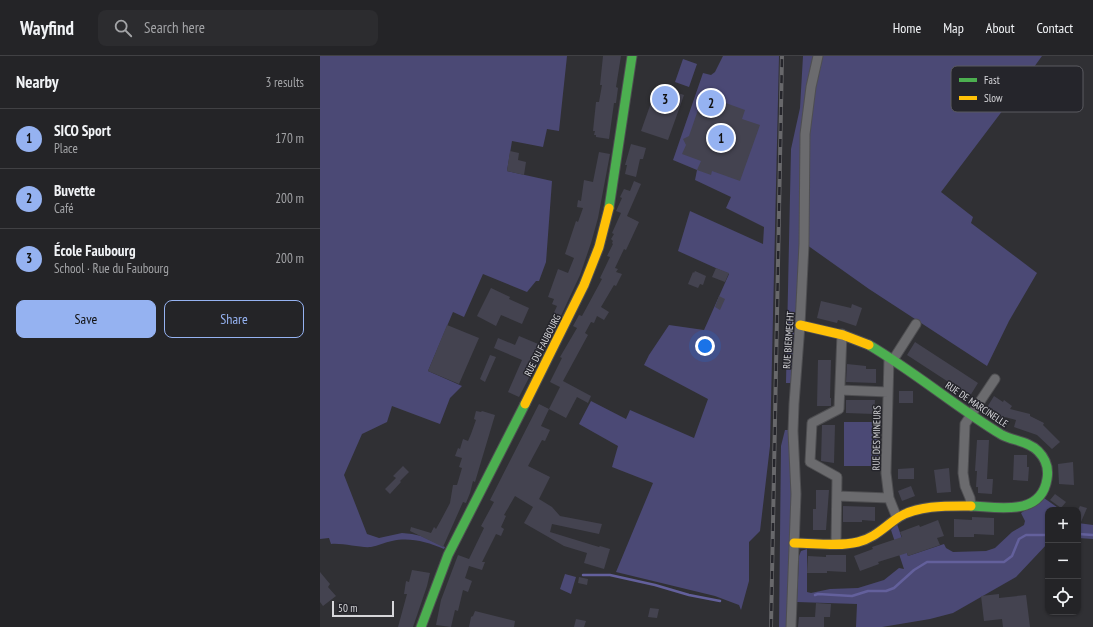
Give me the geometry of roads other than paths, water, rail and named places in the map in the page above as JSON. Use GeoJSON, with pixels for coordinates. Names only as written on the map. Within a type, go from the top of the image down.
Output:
{"type":"FeatureCollection","features":[{"type":"Feature","properties":{"kind":"main road","name":"RUE DU FAUBOURG"},"geometry":{"type":"LineString","coordinates":[[421,627],[448,555],[576,303],[591,268],[604,230],[610,204],[632,56]]}},
{"type":"Feature","properties":{"kind":"main road","name":"RUE DE MARCINELLE"},"geometry":{"type":"LineString","coordinates":[[794,543],[849,544],[867,540],[897,518],[912,511],[930,507],[971,506],[1016,508],[1025,506],[1040,496],[1047,482],[1048,473],[1047,465],[1043,457],[1032,445],[1005,436],[892,359],[866,344],[842,334],[800,324]]}},
{"type":"Feature","properties":{"kind":"street","name":"RUE BIERMECHT"},"geometry":{"type":"LineString","coordinates":[[790,627],[796,494],[794,411],[804,244],[805,134],[811,87],[818,56]]}},
{"type":"Feature","properties":{"kind":"street"},"geometry":{"type":"LineString","coordinates":[[892,359],[916,324]]}},
{"type":"Feature","properties":{"kind":"street"},"geometry":{"type":"LineString","coordinates":[[836,544],[837,477],[810,462],[812,423],[839,409],[842,334]]}},
{"type":"Feature","properties":{"kind":"street","name":"RUE DES MINEURS"},"geometry":{"type":"LineString","coordinates":[[892,359],[888,392],[886,474],[889,498],[897,518]]}},
{"type":"Feature","properties":{"kind":"street"},"geometry":{"type":"LineString","coordinates":[[971,506],[970,498],[964,486],[963,473],[965,424],[995,379]]}},
{"type":"Feature","properties":{"kind":"street"},"geometry":{"type":"LineString","coordinates":[[840,390],[888,392]]}},
{"type":"Feature","properties":{"kind":"street"},"geometry":{"type":"LineString","coordinates":[[837,496],[889,498]]}},
{"type":"Feature","properties":{"kind":"waterway"},"geometry":{"type":"LineString","coordinates":[[1081,534],[1093,535]]}},
{"type":"Feature","properties":{"kind":"waterway"},"geometry":{"type":"LineString","coordinates":[[815,595],[852,596],[868,591],[886,591],[894,588],[914,570],[927,562],[1004,562],[1012,556],[1019,539],[1026,535],[1045,535]]}},
{"type":"Feature","properties":{"kind":"waterway"},"geometry":{"type":"LineString","coordinates":[[583,575],[610,575],[655,585],[689,595],[720,601]]}},
{"type":"Feature","properties":{"kind":"railway"},"geometry":{"type":"LineString","coordinates":[[771,627],[782,56]]}},
{"type":"Feature","properties":{"kind":"place","name":"École Faubourg"},"geometry":{"type":"Point","coordinates":[665,99]}},
{"type":"Feature","properties":{"kind":"place","name":"Buvette"},"geometry":{"type":"Point","coordinates":[711,103]}},
{"type":"Feature","properties":{"kind":"place","name":"SICO Sport"},"geometry":{"type":"Point","coordinates":[721,138]}}]}
